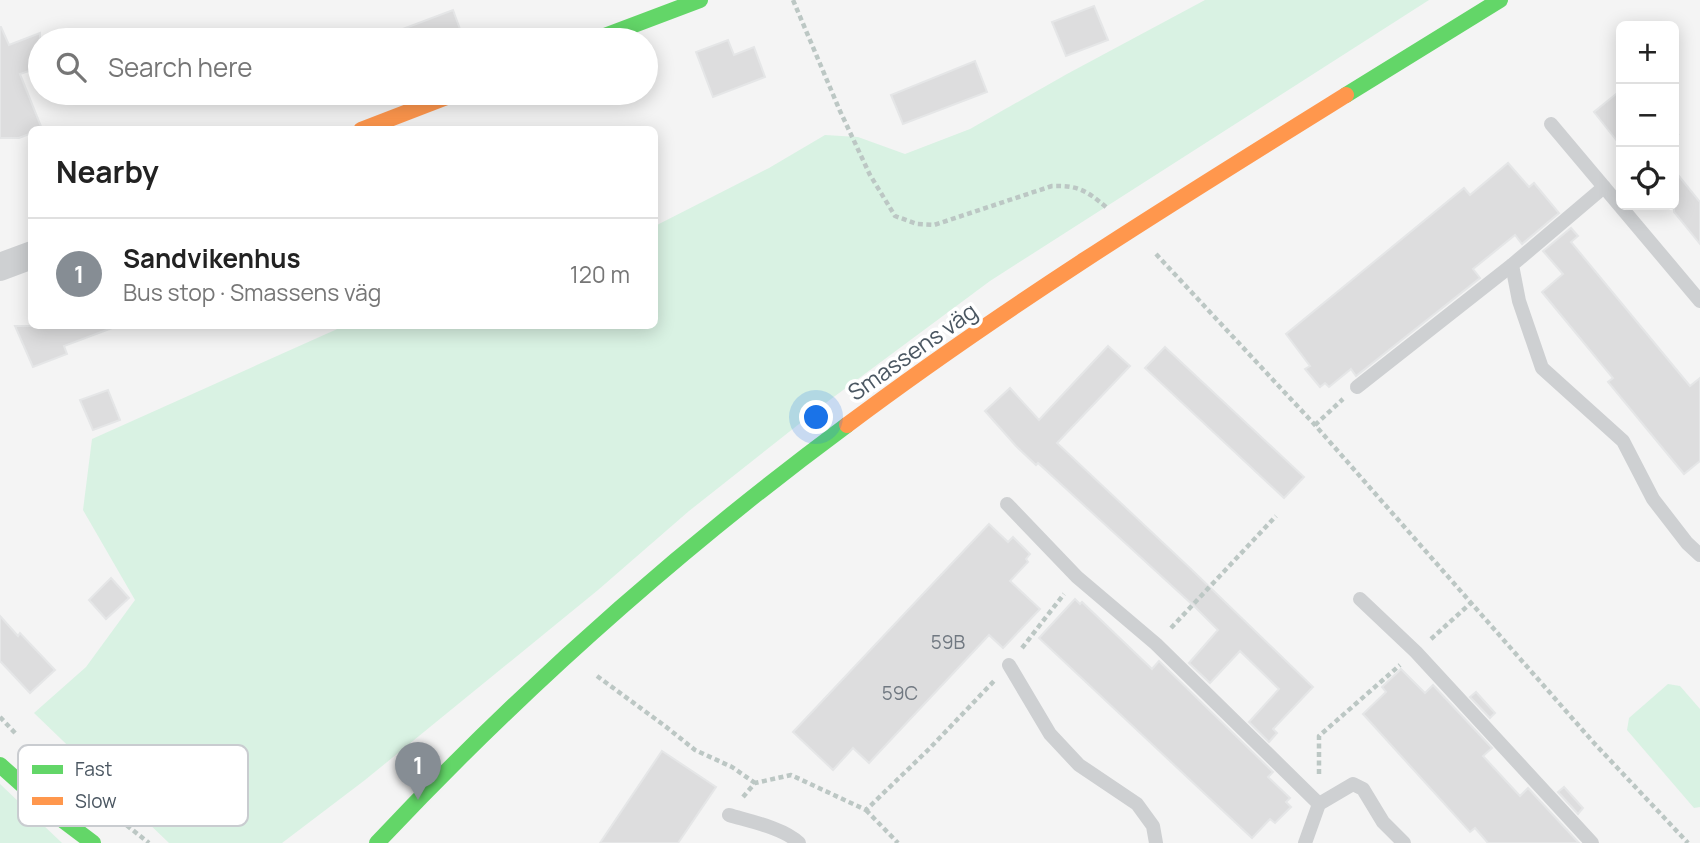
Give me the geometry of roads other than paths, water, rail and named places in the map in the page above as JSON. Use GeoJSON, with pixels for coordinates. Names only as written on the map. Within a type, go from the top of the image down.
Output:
{"type":"FeatureCollection","features":[{"type":"Feature","properties":{"kind":"street"},"geometry":{"type":"LineString","coordinates":[[626,28],[700,0]]}},
{"type":"Feature","properties":{"kind":"street","name":"Smassens väg"},"geometry":{"type":"LineString","coordinates":[[377,843],[445,772],[535,685],[679,558],[790,467],[915,375],[1132,229],[1500,0]]}},
{"type":"Feature","properties":{"kind":"street"},"geometry":{"type":"LineString","coordinates":[[371,126],[426,105]]}},
{"type":"Feature","properties":{"kind":"street"},"geometry":{"type":"LineString","coordinates":[[0,267],[28,256]]}},
{"type":"Feature","properties":{"kind":"street"},"geometry":{"type":"LineString","coordinates":[[0,765],[18,781]]}},
{"type":"Feature","properties":{"kind":"street"},"geometry":{"type":"LineString","coordinates":[[71,826],[93,843]]}},
{"type":"Feature","properties":{"kind":"lane"},"geometry":{"type":"LineString","coordinates":[[1551,124],[1700,301]]}},
{"type":"Feature","properties":{"kind":"lane"},"geometry":{"type":"LineString","coordinates":[[1357,387],[1512,265],[1604,187]]}},
{"type":"Feature","properties":{"kind":"lane"},"geometry":{"type":"LineString","coordinates":[[1512,265],[1518,301],[1542,368],[1623,441],[1653,499],[1687,543],[1700,555]]}},
{"type":"Feature","properties":{"kind":"lane"},"geometry":{"type":"LineString","coordinates":[[1007,504],[1077,576],[1156,644],[1319,804]]}},
{"type":"Feature","properties":{"kind":"lane"},"geometry":{"type":"LineString","coordinates":[[1360,599],[1416,652],[1591,843]]}},
{"type":"Feature","properties":{"kind":"lane"},"geometry":{"type":"LineString","coordinates":[[1010,665],[1050,734],[1079,765],[1138,804],[1153,826],[1156,843]]}},
{"type":"Feature","properties":{"kind":"lane"},"geometry":{"type":"LineString","coordinates":[[1305,843],[1319,804],[1353,784],[1363,789],[1383,822],[1404,843]]}},
{"type":"Feature","properties":{"kind":"lane"},"geometry":{"type":"LineString","coordinates":[[729,815],[794,838],[799,843]]}},
{"type":"Feature","properties":{"kind":"place","name":"Sandvikenhus"},"geometry":{"type":"Point","coordinates":[418,800]}}]}
